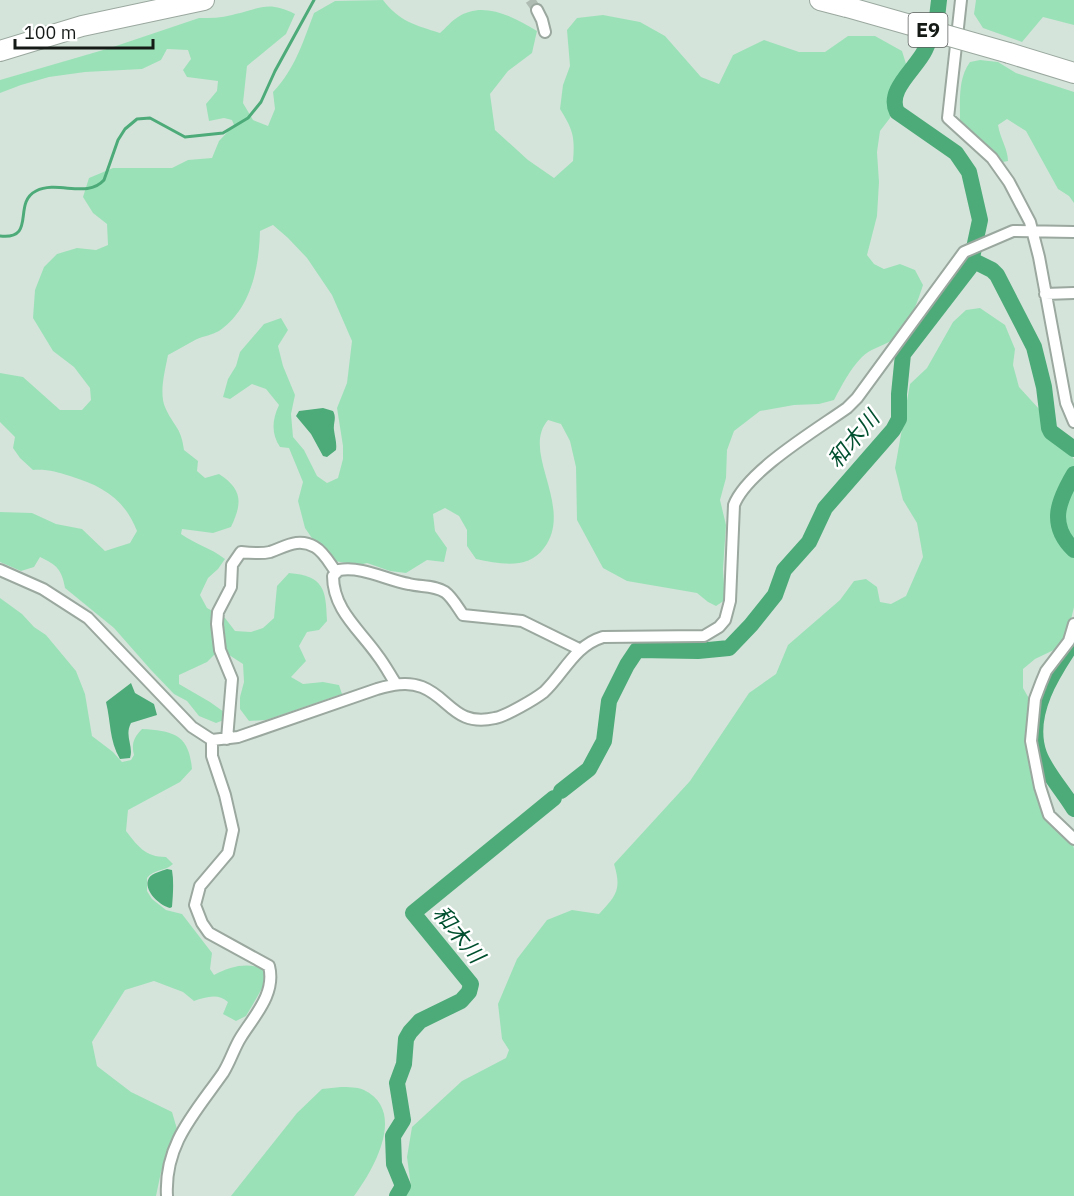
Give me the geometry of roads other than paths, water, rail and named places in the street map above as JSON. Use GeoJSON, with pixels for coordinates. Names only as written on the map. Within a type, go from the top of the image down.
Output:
{"type":"FeatureCollection","features":[{"type":"Feature","properties":{"kind":"highway"},"geometry":{"type":"LineString","coordinates":[[0,51],[82,26],[204,0]]}},
{"type":"Feature","properties":{"kind":"highway","name":"E9"},"geometry":{"type":"LineString","coordinates":[[820,0],[1074,73]]}},
{"type":"Feature","properties":{"kind":"street"},"geometry":{"type":"LineString","coordinates":[[961,0],[948,118],[992,158],[1020,200],[1030,222],[1066,403],[1074,422]]}},
{"type":"Feature","properties":{"kind":"street"},"geometry":{"type":"LineString","coordinates":[[537,10],[545,32]]}},
{"type":"Feature","properties":{"kind":"street"},"geometry":{"type":"LineString","coordinates":[[0,570],[43,589],[88,618],[192,727],[212,740],[227,739],[396,684],[423,688],[462,716],[481,719],[497,718],[542,693],[579,649],[590,640],[603,637],[705,636],[719,627],[725,620],[730,601],[732,515],[737,496],[752,478],[847,408],[857,398],[960,256],[968,249],[1013,231],[1074,232]]}},
{"type":"Feature","properties":{"kind":"street"},"geometry":{"type":"LineString","coordinates":[[1046,294],[1074,293]]}},
{"type":"Feature","properties":{"kind":"street"},"geometry":{"type":"LineString","coordinates":[[227,739],[232,679],[220,650],[217,624],[218,612],[231,587],[231,570],[234,560],[241,552],[267,552],[291,543],[303,543],[320,550],[336,572]]}},
{"type":"Feature","properties":{"kind":"street"},"geometry":{"type":"LineString","coordinates":[[396,684],[378,656],[347,618],[338,601],[333,580],[336,572],[354,569],[410,585],[429,586],[448,594],[463,615],[522,621],[579,649]]}},
{"type":"Feature","properties":{"kind":"street"},"geometry":{"type":"LineString","coordinates":[[1074,624],[1069,641],[1046,671],[1041,682],[1035,699],[1031,741],[1040,787],[1049,815],[1074,839]]}},
{"type":"Feature","properties":{"kind":"street"},"geometry":{"type":"LineString","coordinates":[[167,1196],[167,1178],[172,1150],[206,1093],[223,1073],[239,1040],[265,1001],[269,983],[269,966],[209,933],[195,905],[200,886],[228,853],[233,830],[225,795],[212,756],[212,740]]}},
{"type":"Feature","properties":{"kind":"waterway"},"geometry":{"type":"LineString","coordinates":[[0,236],[11,236],[18,232],[25,204],[36,191],[54,187],[89,188],[104,180],[118,140],[125,129],[137,119],[150,118],[185,137],[223,133],[248,118],[261,102],[275,71],[314,0]]}},
{"type":"Feature","properties":{"kind":"waterway","name":"和木川"},"geometry":{"type":"LineString","coordinates":[[561,791],[589,769],[604,741],[609,701],[637,650],[698,651],[729,648],[775,595],[784,570],[809,542],[825,508],[893,430],[899,419],[903,354],[970,267],[980,220],[969,172],[956,153],[897,112],[895,104],[895,96],[899,88],[928,44],[933,32],[939,0]]}},
{"type":"Feature","properties":{"kind":"waterway"},"geometry":{"type":"LineString","coordinates":[[972,260],[997,275],[1034,347],[1044,387],[1049,428],[1074,449]]}},
{"type":"Feature","properties":{"kind":"waterway"},"geometry":{"type":"LineString","coordinates":[[1074,474],[1060,503],[1058,513],[1061,531],[1074,550]]}},
{"type":"Feature","properties":{"kind":"waterway"},"geometry":{"type":"LineString","coordinates":[[1074,641],[1043,694],[1036,724],[1036,739],[1042,761],[1074,809]]}},
{"type":"Feature","properties":{"kind":"waterway","name":"和木川"},"geometry":{"type":"LineString","coordinates":[[397,1196],[403,1186],[394,1164],[393,1136],[403,1120],[397,1083],[404,1064],[406,1039],[420,1021],[461,1001],[469,992],[471,984],[413,913],[554,798]]}},
{"type":"Feature","properties":{"kind":"tunnel"},"geometry":{"type":"LineString","coordinates":[[530,0],[537,10]]}}]}
